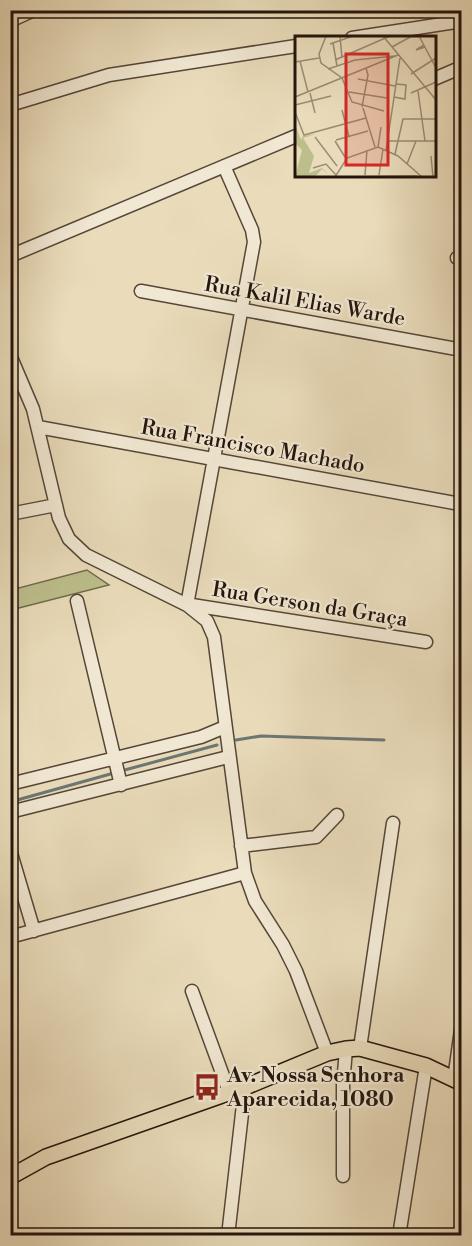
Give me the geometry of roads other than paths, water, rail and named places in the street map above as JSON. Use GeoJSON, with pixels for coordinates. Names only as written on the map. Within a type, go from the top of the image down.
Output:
{"type":"FeatureCollection","features":[{"type":"Feature","properties":{"kind":"main road"},"geometry":{"type":"LineString","coordinates":[[11,1175],[46,1157],[245,1087],[327,1053],[353,1048],[426,1065],[458,1081]]}},
{"type":"Feature","properties":{"kind":"street"},"geometry":{"type":"LineString","coordinates":[[10,21],[34,10]]}},
{"type":"Feature","properties":{"kind":"street"},"geometry":{"type":"LineString","coordinates":[[365,36],[462,21]]}},
{"type":"Feature","properties":{"kind":"street"},"geometry":{"type":"LineString","coordinates":[[10,105],[109,75],[295,46]]}},
{"type":"Feature","properties":{"kind":"street"},"geometry":{"type":"LineString","coordinates":[[436,79],[462,67]]}},
{"type":"Feature","properties":{"kind":"street"},"geometry":{"type":"LineString","coordinates":[[10,256],[295,137]]}},
{"type":"Feature","properties":{"kind":"street"},"geometry":{"type":"LineString","coordinates":[[187,604],[254,236],[224,166]]}},
{"type":"Feature","properties":{"kind":"street","name":"Rua Kalil Elias Warde"},"geometry":{"type":"LineString","coordinates":[[141,291],[462,350]]}},
{"type":"Feature","properties":{"kind":"street"},"geometry":{"type":"LineString","coordinates":[[10,355],[38,427],[63,528],[76,548],[187,604],[207,621],[214,638],[245,873],[255,901],[283,945],[296,972],[327,1053]]}},
{"type":"Feature","properties":{"kind":"street","name":"Rua Francisco Machado"},"geometry":{"type":"LineString","coordinates":[[38,427],[460,504]]}},
{"type":"Feature","properties":{"kind":"street"},"geometry":{"type":"LineString","coordinates":[[10,514],[56,505]]}},
{"type":"Feature","properties":{"kind":"street"},"geometry":{"type":"LineString","coordinates":[[77,601],[121,785]]}},
{"type":"Feature","properties":{"kind":"street","name":"Rua Gerson da Graça"},"geometry":{"type":"LineString","coordinates":[[187,604],[426,642]]}},
{"type":"Feature","properties":{"kind":"street"},"geometry":{"type":"LineString","coordinates":[[10,784],[201,737],[225,728]]}},
{"type":"Feature","properties":{"kind":"street"},"geometry":{"type":"LineString","coordinates":[[10,812],[228,757]]}},
{"type":"Feature","properties":{"kind":"street"},"geometry":{"type":"LineString","coordinates":[[241,846],[316,837],[338,815]]}},
{"type":"Feature","properties":{"kind":"street"},"geometry":{"type":"LineString","coordinates":[[343,1176],[343,1085],[353,1048],[393,823]]}},
{"type":"Feature","properties":{"kind":"street"},"geometry":{"type":"LineString","coordinates":[[10,850],[33,931]]}},
{"type":"Feature","properties":{"kind":"street"},"geometry":{"type":"LineString","coordinates":[[10,937],[245,873]]}},
{"type":"Feature","properties":{"kind":"street"},"geometry":{"type":"LineString","coordinates":[[192,991],[229,1092]]}},
{"type":"Feature","properties":{"kind":"street"},"geometry":{"type":"LineString","coordinates":[[458,1081],[462,1023]]}},
{"type":"Feature","properties":{"kind":"street"},"geometry":{"type":"LineString","coordinates":[[399,1236],[426,1065]]}},
{"type":"Feature","properties":{"kind":"street"},"geometry":{"type":"LineString","coordinates":[[228,1236],[245,1087]]}},
{"type":"Feature","properties":{"kind":"waterway"},"geometry":{"type":"LineString","coordinates":[[236,740],[261,736],[384,740]]}},
{"type":"Feature","properties":{"kind":"waterway"},"geometry":{"type":"LineString","coordinates":[[121,771],[217,745]]}},
{"type":"Feature","properties":{"kind":"waterway"},"geometry":{"type":"LineString","coordinates":[[10,802],[114,773]]}},
{"type":"Feature","properties":{"kind":"place","name":"Av. Nossa Senhora Aparecida, 1080"},"geometry":{"type":"Point","coordinates":[207,1087]}}]}
